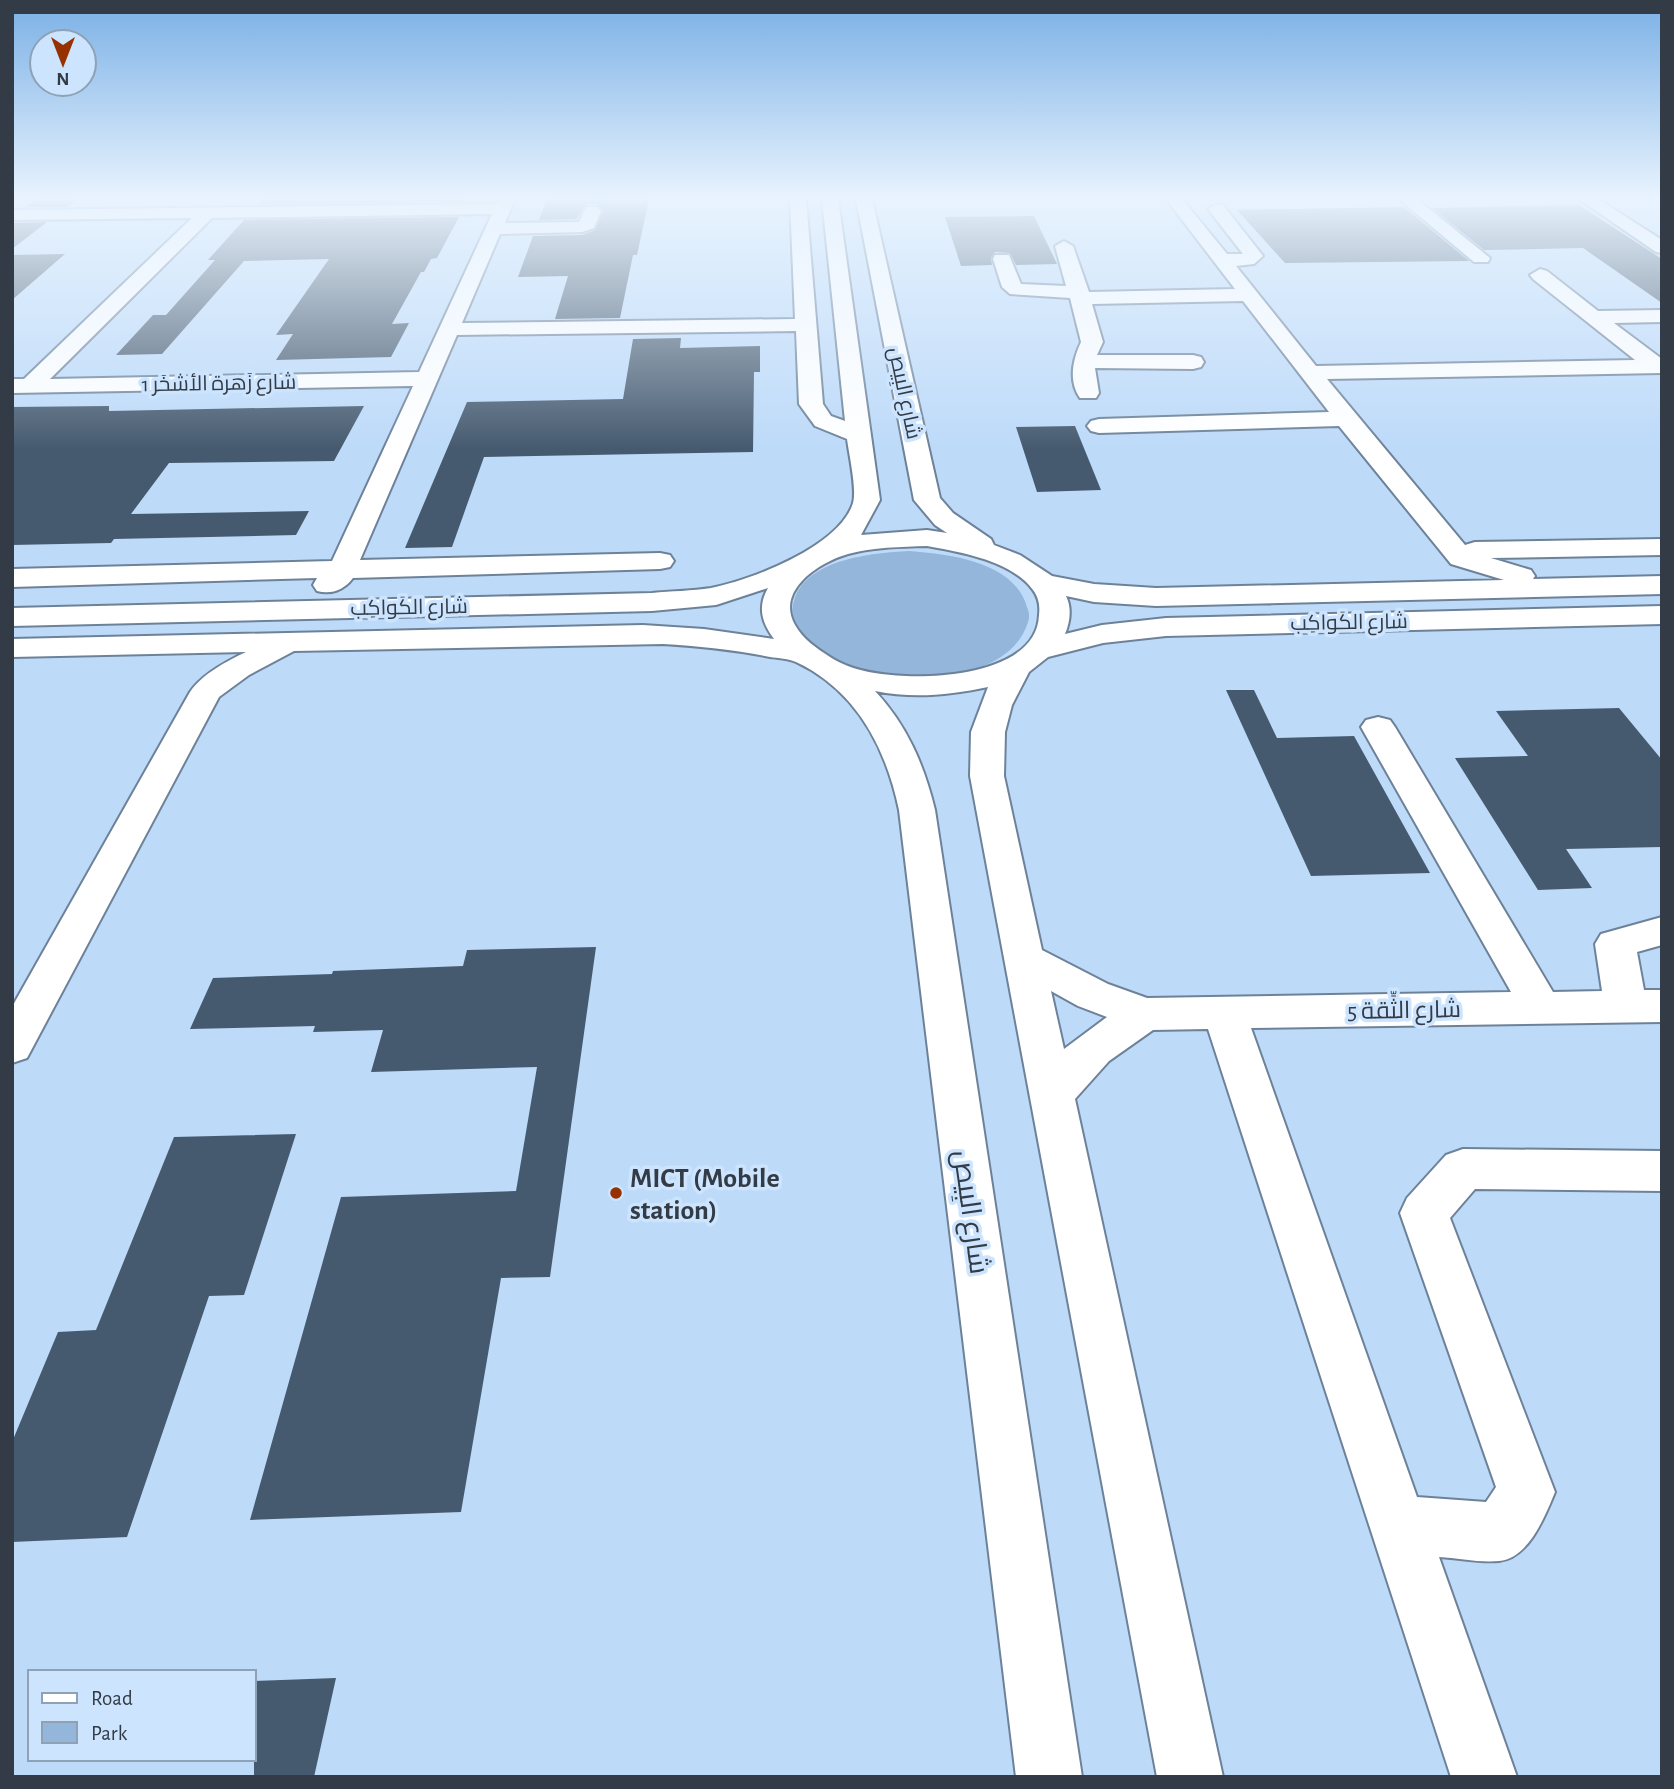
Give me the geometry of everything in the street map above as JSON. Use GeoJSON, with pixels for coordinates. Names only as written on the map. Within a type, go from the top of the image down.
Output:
{"type":"FeatureCollection","features":[{"type":"Feature","properties":{"kind":"street"},"geometry":{"type":"LineString","coordinates":[[21,386],[132,282]]}},
{"type":"Feature","properties":{"kind":"street"},"geometry":{"type":"LineString","coordinates":[[283,610],[340,574],[469,282]]}},
{"type":"Feature","properties":{"kind":"street"},"geometry":{"type":"LineString","coordinates":[[803,282],[811,404],[823,421],[859,435]]}},
{"type":"Feature","properties":{"kind":"street","name":"شارع البِيص"},"geometry":{"type":"LineString","coordinates":[[840,282],[867,500],[859,521],[842,540],[785,582],[776,599],[776,618],[785,637],[868,701],[892,733],[909,770],[917,810],[1049,1777]]}},
{"type":"Feature","properties":{"kind":"street","name":"شارع البِيص"},"geometry":{"type":"LineString","coordinates":[[881,282],[927,500],[944,519],[967,537],[998,554]]}},
{"type":"Feature","properties":{"kind":"street"},"geometry":{"type":"LineString","coordinates":[[1010,282],[1017,290],[1079,295],[1250,295]]}},
{"type":"Feature","properties":{"kind":"street"},"geometry":{"type":"LineString","coordinates":[[1075,282],[1092,342],[1083,361],[1088,393]]}},
{"type":"Feature","properties":{"kind":"street"},"geometry":{"type":"LineString","coordinates":[[1240,282],[1346,419],[1458,554],[1560,586]]}},
{"type":"Feature","properties":{"kind":"street"},"geometry":{"type":"LineString","coordinates":[[1550,282],[1659,366]]}},
{"type":"Feature","properties":{"kind":"street"},"geometry":{"type":"LineString","coordinates":[[1594,317],[1662,316]]}},
{"type":"Feature","properties":{"kind":"street"},"geometry":{"type":"LineString","coordinates":[[448,329],[806,325]]}},
{"type":"Feature","properties":{"kind":"street"},"geometry":{"type":"LineString","coordinates":[[1083,361],[1193,362]]}},
{"type":"Feature","properties":{"kind":"street"},"geometry":{"type":"LineString","coordinates":[[1311,373],[1659,366]]}},
{"type":"Feature","properties":{"kind":"street","name":"شارع زَهرة الأشخَر 1"},"geometry":{"type":"LineString","coordinates":[[21,386],[426,379]]}},
{"type":"Feature","properties":{"kind":"street"},"geometry":{"type":"LineString","coordinates":[[1099,426],[1346,419]]}},
{"type":"Feature","properties":{"kind":"street","name":"شارع الكَواكِب"},"geometry":{"type":"LineString","coordinates":[[12,617],[652,602],[703,597],[750,586],[853,544],[927,538],[964,544],[998,554]]}},
{"type":"Feature","properties":{"kind":"street"},"geometry":{"type":"LineString","coordinates":[[1458,554],[1662,547]]}},
{"type":"Feature","properties":{"kind":"street"},"geometry":{"type":"LineString","coordinates":[[998,554],[1023,567],[1042,583],[1052,599],[1056,617],[1051,634],[1028,658],[993,706],[985,751],[987,776],[1190,1777]]}},
{"type":"Feature","properties":{"kind":"street"},"geometry":{"type":"LineString","coordinates":[[1418,591],[1442,577],[1458,554]]}},
{"type":"Feature","properties":{"kind":"street"},"geometry":{"type":"LineString","coordinates":[[12,578],[340,574],[660,561]]}},
{"type":"Feature","properties":{"kind":"street"},"geometry":{"type":"LineString","coordinates":[[340,574],[381,608]]}},
{"type":"Feature","properties":{"kind":"street","name":"شارع الكَواكِب"},"geometry":{"type":"LineString","coordinates":[[1042,583],[1094,593],[1156,597],[1662,585]]}},
{"type":"Feature","properties":{"kind":"street","name":"شارع الكَواكِب"},"geometry":{"type":"LineString","coordinates":[[12,648],[643,634],[696,636],[751,642],[885,683],[911,686],[950,685],[986,678],[1028,658],[1102,634],[1166,627],[1662,615]]}},
{"type":"Feature","properties":{"kind":"street"},"geometry":{"type":"LineString","coordinates":[[12,1046],[205,692],[238,668],[268,652],[299,641]]}},
{"type":"Feature","properties":{"kind":"street"},"geometry":{"type":"LineString","coordinates":[[165,644],[190,657],[202,670],[205,692]]}},
{"type":"Feature","properties":{"kind":"street"},"geometry":{"type":"LineString","coordinates":[[1378,727],[1541,1008]]}},
{"type":"Feature","properties":{"kind":"street"},"geometry":{"type":"LineString","coordinates":[[1644,1007],[1615,944],[1662,931]]}},
{"type":"Feature","properties":{"kind":"street","name":"شارع الثِّقة 5"},"geometry":{"type":"LineString","coordinates":[[1024,958],[1093,995],[1146,1014],[1644,1007]]}},
{"type":"Feature","properties":{"kind":"street"},"geometry":{"type":"LineString","coordinates":[[1224,1013],[1484,1777]]}},
{"type":"Feature","properties":{"kind":"street","name":"شارع الثِّقة 5"},"geometry":{"type":"LineString","coordinates":[[1052,1096],[1068,1072],[1098,1042],[1146,1014]]}},
{"type":"Feature","properties":{"kind":"street"},"geometry":{"type":"LineString","coordinates":[[1398,1525],[1500,1532],[1526,1492],[1424,1213],[1463,1169],[1662,1171]]}},
{"type":"Feature","properties":{"kind":"shaded area"},"geometry":{"type":"Polygon","coordinates":[[[12,282],[1662,282],[1662,1777],[12,1777],[12,282]]]}},
{"type":"Feature","properties":{"kind":"green space"},"geometry":{"type":"Polygon","coordinates":[[[909,551],[978,563],[1009,579],[1020,592],[1029,614],[1028,622],[1015,645],[993,661],[966,672],[935,677],[902,677],[843,665],[820,654],[801,636],[792,611],[801,587],[812,576],[842,561],[909,551]]]}},
{"type":"Feature","properties":{"kind":"building"},"geometry":{"type":"Polygon","coordinates":[[[12,282],[32,282],[12,300],[12,282]]]}},
{"type":"Feature","properties":{"kind":"building"},"geometry":{"type":"Polygon","coordinates":[[[195,282],[225,282],[162,354],[116,355],[153,315],[166,315],[195,282]]]}},
{"type":"Feature","properties":{"kind":"building"},"geometry":{"type":"Polygon","coordinates":[[[313,282],[415,282],[392,324],[409,323],[391,357],[276,360],[293,334],[276,335],[313,282]]]}},
{"type":"Feature","properties":{"kind":"building"},"geometry":{"type":"Polygon","coordinates":[[[566,282],[627,282],[620,318],[555,319],[566,282]]]}},
{"type":"Feature","properties":{"kind":"building"},"geometry":{"type":"Polygon","coordinates":[[[1633,282],[1662,282],[1662,303],[1633,282]]]}},
{"type":"Feature","properties":{"kind":"building"},"geometry":{"type":"Polygon","coordinates":[[[681,338],[680,348],[760,346],[760,372],[754,372],[753,452],[484,457],[452,547],[405,548],[467,402],[623,399],[633,339],[681,338]]]}},
{"type":"Feature","properties":{"kind":"building"},"geometry":{"type":"Polygon","coordinates":[[[109,406],[109,411],[364,406],[334,461],[169,463],[131,514],[309,511],[296,535],[114,539],[111,543],[12,545],[12,407],[109,406]]]}},
{"type":"Feature","properties":{"kind":"building"},"geometry":{"type":"Polygon","coordinates":[[[1075,426],[1101,490],[1037,492],[1016,427],[1075,426]]]}},
{"type":"Feature","properties":{"kind":"building"},"geometry":{"type":"Polygon","coordinates":[[[1226,690],[1254,690],[1277,738],[1354,736],[1430,873],[1311,876],[1226,690]]]}},
{"type":"Feature","properties":{"kind":"building"},"geometry":{"type":"Polygon","coordinates":[[[1619,708],[1662,760],[1662,847],[1566,849],[1592,888],[1538,890],[1455,758],[1528,756],[1496,711],[1619,708]]]}},
{"type":"Feature","properties":{"kind":"building"},"geometry":{"type":"Polygon","coordinates":[[[596,947],[550,1277],[501,1278],[461,1512],[250,1520],[341,1197],[516,1191],[537,1067],[371,1072],[383,1030],[313,1032],[315,1026],[190,1029],[213,978],[463,966],[467,950],[596,947]]]}},
{"type":"Feature","properties":{"kind":"building"},"geometry":{"type":"Polygon","coordinates":[[[296,1134],[244,1295],[209,1296],[127,1537],[12,1542],[12,1442],[58,1332],[96,1330],[174,1137],[296,1134]]]}},
{"type":"Feature","properties":{"kind":"building"},"geometry":{"type":"Polygon","coordinates":[[[336,1678],[314,1777],[254,1777],[256,1681],[336,1678]]]}},
{"type":"Feature","properties":{"kind":"place","name":"MICT (Mobile station)"},"geometry":{"type":"Point","coordinates":[616,1193]}}]}
